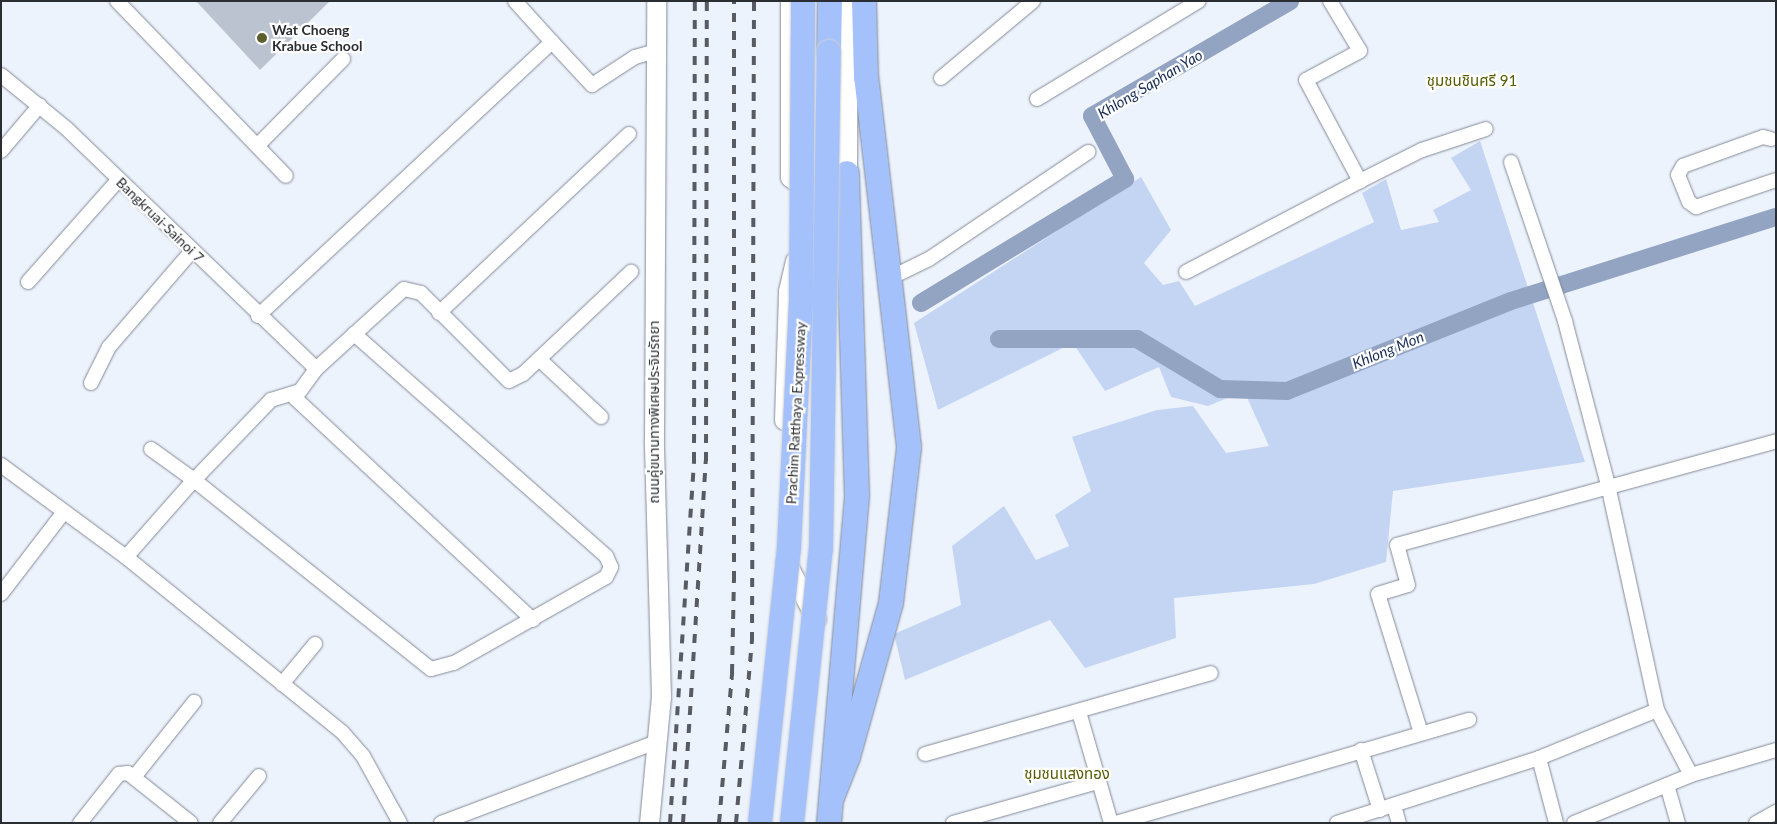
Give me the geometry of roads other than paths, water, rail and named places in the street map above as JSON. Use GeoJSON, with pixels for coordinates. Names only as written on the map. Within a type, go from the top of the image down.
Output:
{"type":"FeatureCollection","features":[{"type":"Feature","properties":{"kind":"highway","name":"Prachim Ratthaya Expressway"},"geometry":{"type":"LineString","coordinates":[[760,823],[789,547],[802,302],[803,1]]}},
{"type":"Feature","properties":{"kind":"highway","name":"Prachim Ratthaya Expressway"},"geometry":{"type":"LineString","coordinates":[[792,823],[821,549],[830,1]]}},
{"type":"Feature","properties":{"kind":"highway"},"geometry":{"type":"LineString","coordinates":[[830,811],[848,757],[891,603],[909,447],[866,78],[864,1]]}},
{"type":"Feature","properties":{"kind":"highway"},"geometry":{"type":"LineString","coordinates":[[830,811],[857,496],[847,173]]}},
{"type":"Feature","properties":{"kind":"main road","name":"ถนนคู่ขนานทางพิเศษประจิมรัถยา"},"geometry":{"type":"LineString","coordinates":[[649,823],[654,743],[661,697],[654,440],[656,1]]}},
{"type":"Feature","properties":{"kind":"main road"},"geometry":{"type":"LineString","coordinates":[[790,1],[790,176],[802,191],[824,192]]}},
{"type":"Feature","properties":{"kind":"main road"},"geometry":{"type":"LineString","coordinates":[[803,823],[817,640],[815,614],[788,569],[780,542],[788,301],[806,212],[824,192],[847,173],[848,1]]}},
{"type":"Feature","properties":{"kind":"street"},"geometry":{"type":"LineString","coordinates":[[117,1],[286,176]]}},
{"type":"Feature","properties":{"kind":"street"},"geometry":{"type":"LineString","coordinates":[[515,1],[592,85],[634,57],[656,51]]}},
{"type":"Feature","properties":{"kind":"street"},"geometry":{"type":"LineString","coordinates":[[941,78],[1032,1]]}},
{"type":"Feature","properties":{"kind":"street"},"geometry":{"type":"LineString","coordinates":[[1037,99],[1199,1]]}},
{"type":"Feature","properties":{"kind":"street"},"geometry":{"type":"LineString","coordinates":[[1330,1],[1360,51],[1306,80],[1360,181]]}},
{"type":"Feature","properties":{"kind":"street"},"geometry":{"type":"LineString","coordinates":[[258,316],[552,42]]}},
{"type":"Feature","properties":{"kind":"street"},"geometry":{"type":"LineString","coordinates":[[258,145],[343,60]]}},
{"type":"Feature","properties":{"kind":"street","name":"Bangkruai-Sainoi 7"},"geometry":{"type":"LineString","coordinates":[[1,75],[40,105],[119,179],[258,316],[316,369]]}},
{"type":"Feature","properties":{"kind":"street"},"geometry":{"type":"LineString","coordinates":[[1,151],[40,105]]}},
{"type":"Feature","properties":{"kind":"street"},"geometry":{"type":"LineString","coordinates":[[1186,272],[1422,150],[1486,129]]}},
{"type":"Feature","properties":{"kind":"street"},"geometry":{"type":"LineString","coordinates":[[439,313],[629,134]]}},
{"type":"Feature","properties":{"kind":"street"},"geometry":{"type":"LineString","coordinates":[[1771,139],[1763,137],[1683,166],[1678,174],[1689,202],[1696,207],[1776,180]]}},
{"type":"Feature","properties":{"kind":"street"},"geometry":{"type":"LineString","coordinates":[[890,278],[929,259],[1088,152]]}},
{"type":"Feature","properties":{"kind":"street"},"geometry":{"type":"LineString","coordinates":[[1511,162],[1551,272],[1565,321],[1608,485],[1658,710],[1691,776]]}},
{"type":"Feature","properties":{"kind":"street"},"geometry":{"type":"LineString","coordinates":[[28,282],[119,179]]}},
{"type":"Feature","properties":{"kind":"street"},"geometry":{"type":"LineString","coordinates":[[91,383],[109,347],[192,251]]}},
{"type":"Feature","properties":{"kind":"street"},"geometry":{"type":"LineString","coordinates":[[126,557],[194,480],[271,400],[297,392],[316,369],[404,289],[421,293],[502,379],[516,380],[631,272]]}},
{"type":"Feature","properties":{"kind":"street"},"geometry":{"type":"LineString","coordinates":[[151,449],[194,480],[431,668],[454,663],[606,577],[611,567],[606,556],[354,334]]}},
{"type":"Feature","properties":{"kind":"street"},"geometry":{"type":"LineString","coordinates":[[539,359],[601,417]]}},
{"type":"Feature","properties":{"kind":"street"},"geometry":{"type":"LineString","coordinates":[[297,392],[298,405],[533,620]]}},
{"type":"Feature","properties":{"kind":"street"},"geometry":{"type":"LineString","coordinates":[[1421,733],[1378,594],[1408,585],[1397,545],[1608,485],[1776,441]]}},
{"type":"Feature","properties":{"kind":"street"},"geometry":{"type":"LineString","coordinates":[[1,465],[126,557],[354,744],[400,823]]}},
{"type":"Feature","properties":{"kind":"street"},"geometry":{"type":"LineString","coordinates":[[1,594],[64,512]]}},
{"type":"Feature","properties":{"kind":"street"},"geometry":{"type":"LineString","coordinates":[[282,684],[315,644]]}},
{"type":"Feature","properties":{"kind":"street"},"geometry":{"type":"LineString","coordinates":[[925,754],[1079,712],[1211,673]]}},
{"type":"Feature","properties":{"kind":"street"},"geometry":{"type":"LineString","coordinates":[[135,776],[194,702]]}},
{"type":"Feature","properties":{"kind":"street"},"geometry":{"type":"LineString","coordinates":[[1337,823],[1539,758],[1658,710]]}},
{"type":"Feature","properties":{"kind":"street"},"geometry":{"type":"LineString","coordinates":[[1079,712],[1111,823]]}},
{"type":"Feature","properties":{"kind":"street"},"geometry":{"type":"LineString","coordinates":[[1116,823],[1469,720]]}},
{"type":"Feature","properties":{"kind":"street"},"geometry":{"type":"LineString","coordinates":[[441,823],[654,743]]}},
{"type":"Feature","properties":{"kind":"street"},"geometry":{"type":"LineString","coordinates":[[1361,750],[1380,810]]}},
{"type":"Feature","properties":{"kind":"street"},"geometry":{"type":"LineString","coordinates":[[1574,823],[1691,776],[1776,750]]}},
{"type":"Feature","properties":{"kind":"street"},"geometry":{"type":"LineString","coordinates":[[1539,758],[1556,823]]}},
{"type":"Feature","properties":{"kind":"street"},"geometry":{"type":"LineString","coordinates":[[80,823],[119,774],[135,776],[191,823]]}},
{"type":"Feature","properties":{"kind":"street"},"geometry":{"type":"LineString","coordinates":[[220,823],[258,776]]}},
{"type":"Feature","properties":{"kind":"street"},"geometry":{"type":"LineString","coordinates":[[953,823],[1098,782]]}},
{"type":"Feature","properties":{"kind":"street"},"geometry":{"type":"LineString","coordinates":[[1667,785],[1678,823]]}},
{"type":"Feature","properties":{"kind":"street"},"geometry":{"type":"LineString","coordinates":[[1394,806],[1399,823]]}},
{"type":"Feature","properties":{"kind":"street"},"geometry":{"type":"LineString","coordinates":[[1756,823],[1776,812]]}},
{"type":"Feature","properties":{"kind":"waterway","name":"Khlong Saphan Yao"},"geometry":{"type":"LineString","coordinates":[[921,303],[1125,179],[1092,116],[1290,1]]}},
{"type":"Feature","properties":{"kind":"waterway","name":"Khlong Mon"},"geometry":{"type":"LineString","coordinates":[[999,339],[1137,339],[1220,389],[1287,391],[1511,301],[1776,217]]}},
{"type":"Feature","properties":{"kind":"railway"},"geometry":{"type":"LineString","coordinates":[[670,823],[694,461],[695,1]]}},
{"type":"Feature","properties":{"kind":"railway"},"geometry":{"type":"LineString","coordinates":[[683,823],[706,461],[707,1]]}},
{"type":"Feature","properties":{"kind":"railway"},"geometry":{"type":"LineString","coordinates":[[719,823],[732,673],[734,580],[734,1]]}},
{"type":"Feature","properties":{"kind":"railway"},"geometry":{"type":"LineString","coordinates":[[736,823],[752,641],[754,1]]}},
{"type":"Feature","properties":{"kind":"place","name":"Wat Choeng Krabue School"},"geometry":{"type":"Point","coordinates":[262,38]}},
{"type":"Feature","properties":{"kind":"district","name":"ชุมชนชินศรี 91"},"geometry":{"type":"Point","coordinates":[1472,81]}},
{"type":"Feature","properties":{"kind":"district","name":"ชุมชนแสงทอง"},"geometry":{"type":"Point","coordinates":[1067,774]}}]}
